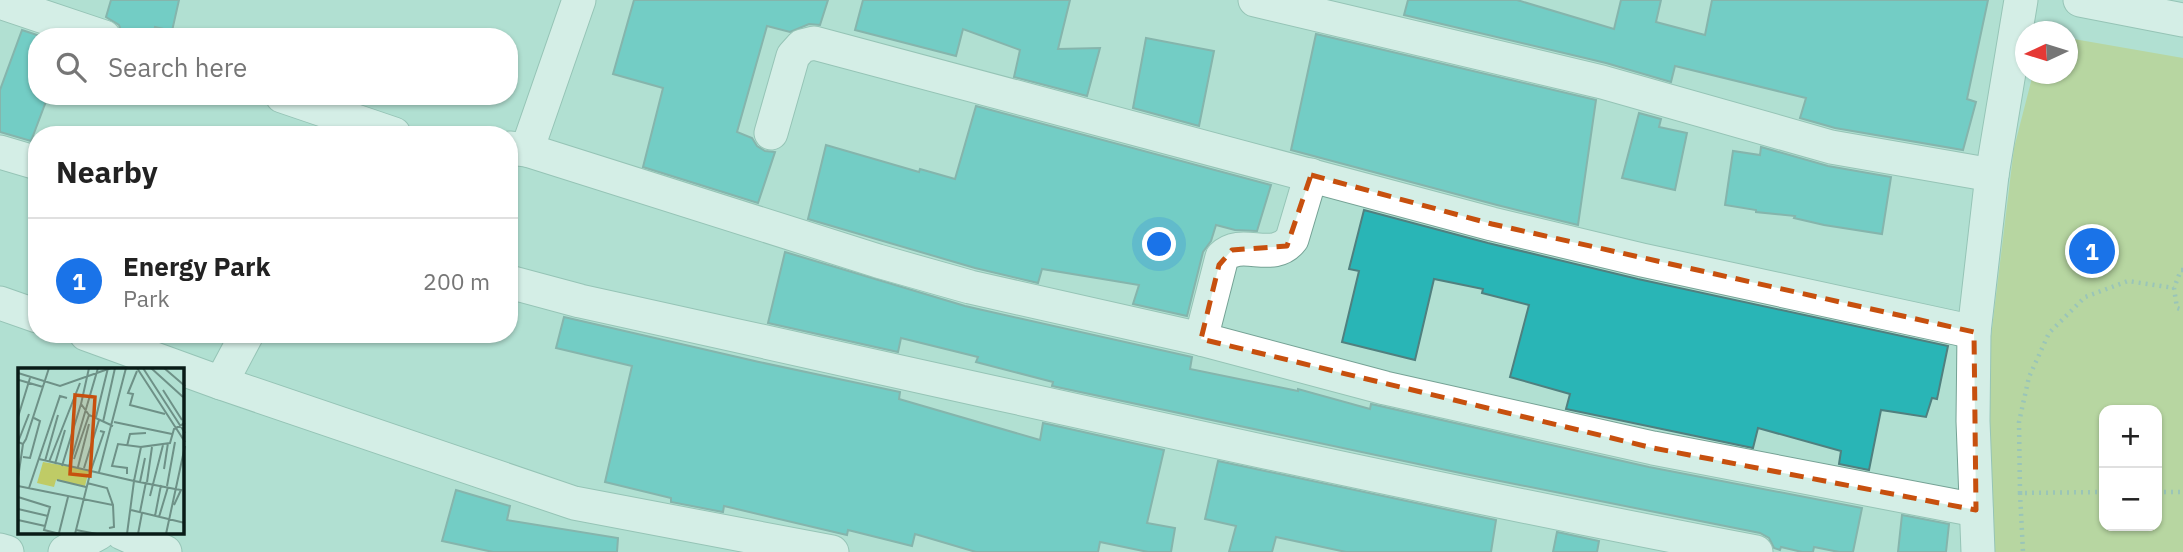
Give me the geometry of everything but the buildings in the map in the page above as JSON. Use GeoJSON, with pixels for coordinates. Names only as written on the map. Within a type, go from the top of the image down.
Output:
{"type":"FeatureCollection","features":[{"type":"Feature","properties":{"kind":"street"},"geometry":{"type":"LineString","coordinates":[[579,0],[518,149],[878,261],[981,289],[1200,340],[1385,388],[1653,448],[1976,510]]}},
{"type":"Feature","properties":{"kind":"street"},"geometry":{"type":"LineString","coordinates":[[1255,0],[1602,82],[1830,146],[1992,175]]}},
{"type":"Feature","properties":{"kind":"street"},"geometry":{"type":"LineString","coordinates":[[1978,552],[1973,421],[1974,332],[1992,175],[2021,0]]}},
{"type":"Feature","properties":{"kind":"street"},"geometry":{"type":"LineString","coordinates":[[2080,0],[2183,20]]}},
{"type":"Feature","properties":{"kind":"street"},"geometry":{"type":"LineString","coordinates":[[0,2],[77,28]]}},
{"type":"Feature","properties":{"kind":"street"},"geometry":{"type":"LineString","coordinates":[[771,133],[793,56],[802,46],[814,43],[1519,231],[1974,332]]}},
{"type":"Feature","properties":{"kind":"street"},"geometry":{"type":"LineString","coordinates":[[309,105],[372,126]]}},
{"type":"Feature","properties":{"kind":"street"},"geometry":{"type":"LineString","coordinates":[[0,152],[28,160]]}},
{"type":"Feature","properties":{"kind":"street"},"geometry":{"type":"LineString","coordinates":[[1200,340],[1222,257],[1238,248],[1272,251],[1287,246],[1292,239],[1311,175]]}},
{"type":"Feature","properties":{"kind":"street"},"geometry":{"type":"LineString","coordinates":[[518,284],[580,301],[1146,427],[1572,517],[1756,552]]}},
{"type":"Feature","properties":{"kind":"street"},"geometry":{"type":"LineString","coordinates":[[0,303],[28,313]]}},
{"type":"Feature","properties":{"kind":"street"},"geometry":{"type":"LineString","coordinates":[[111,343],[180,368]]}},
{"type":"Feature","properties":{"kind":"street"},"geometry":{"type":"LineString","coordinates":[[221,383],[242,343]]}},
{"type":"Feature","properties":{"kind":"street"},"geometry":{"type":"LineString","coordinates":[[184,370],[574,503],[832,552]]}},
{"type":"Feature","properties":{"kind":"street"},"geometry":{"type":"LineString","coordinates":[[65,552],[97,534]]}},
{"type":"Feature","properties":{"kind":"street"},"geometry":{"type":"LineString","coordinates":[[124,534],[165,552]]}},
{"type":"Feature","properties":{"kind":"street"},"geometry":{"type":"LineString","coordinates":[[0,550],[7,552]]}},
{"type":"Feature","properties":{"kind":"path"},"geometry":{"type":"LineString","coordinates":[[2183,270],[2174,288],[2177,308],[2183,310]]}},
{"type":"Feature","properties":{"kind":"path"},"geometry":{"type":"LineString","coordinates":[[2024,552],[2019,422],[2029,377],[2049,333],[2085,297],[2128,281],[2174,288]]}},
{"type":"Feature","properties":{"kind":"path"},"geometry":{"type":"LineString","coordinates":[[2020,493],[2099,492]]}},
{"type":"Feature","properties":{"kind":"path"},"geometry":{"type":"LineString","coordinates":[[2162,492],[2183,492]]}},
{"type":"Feature","properties":{"kind":"highlighted area"},"geometry":{"type":"Polygon","coordinates":[[[1311,175],[1492,224],[1974,332],[1976,510],[1653,448],[1201,339],[1219,265],[1232,250],[1287,246],[1311,175]]]}},
{"type":"Feature","properties":{"kind":"green space"},"geometry":{"type":"Polygon","coordinates":[[[2078,40],[2183,58],[2183,552],[1991,552],[1989,353],[2014,148],[2030,84],[2078,84],[2078,40]]]}},
{"type":"Feature","properties":{"kind":"place","name":"Energy Park"},"geometry":{"type":"Point","coordinates":[2092,251]}}]}
